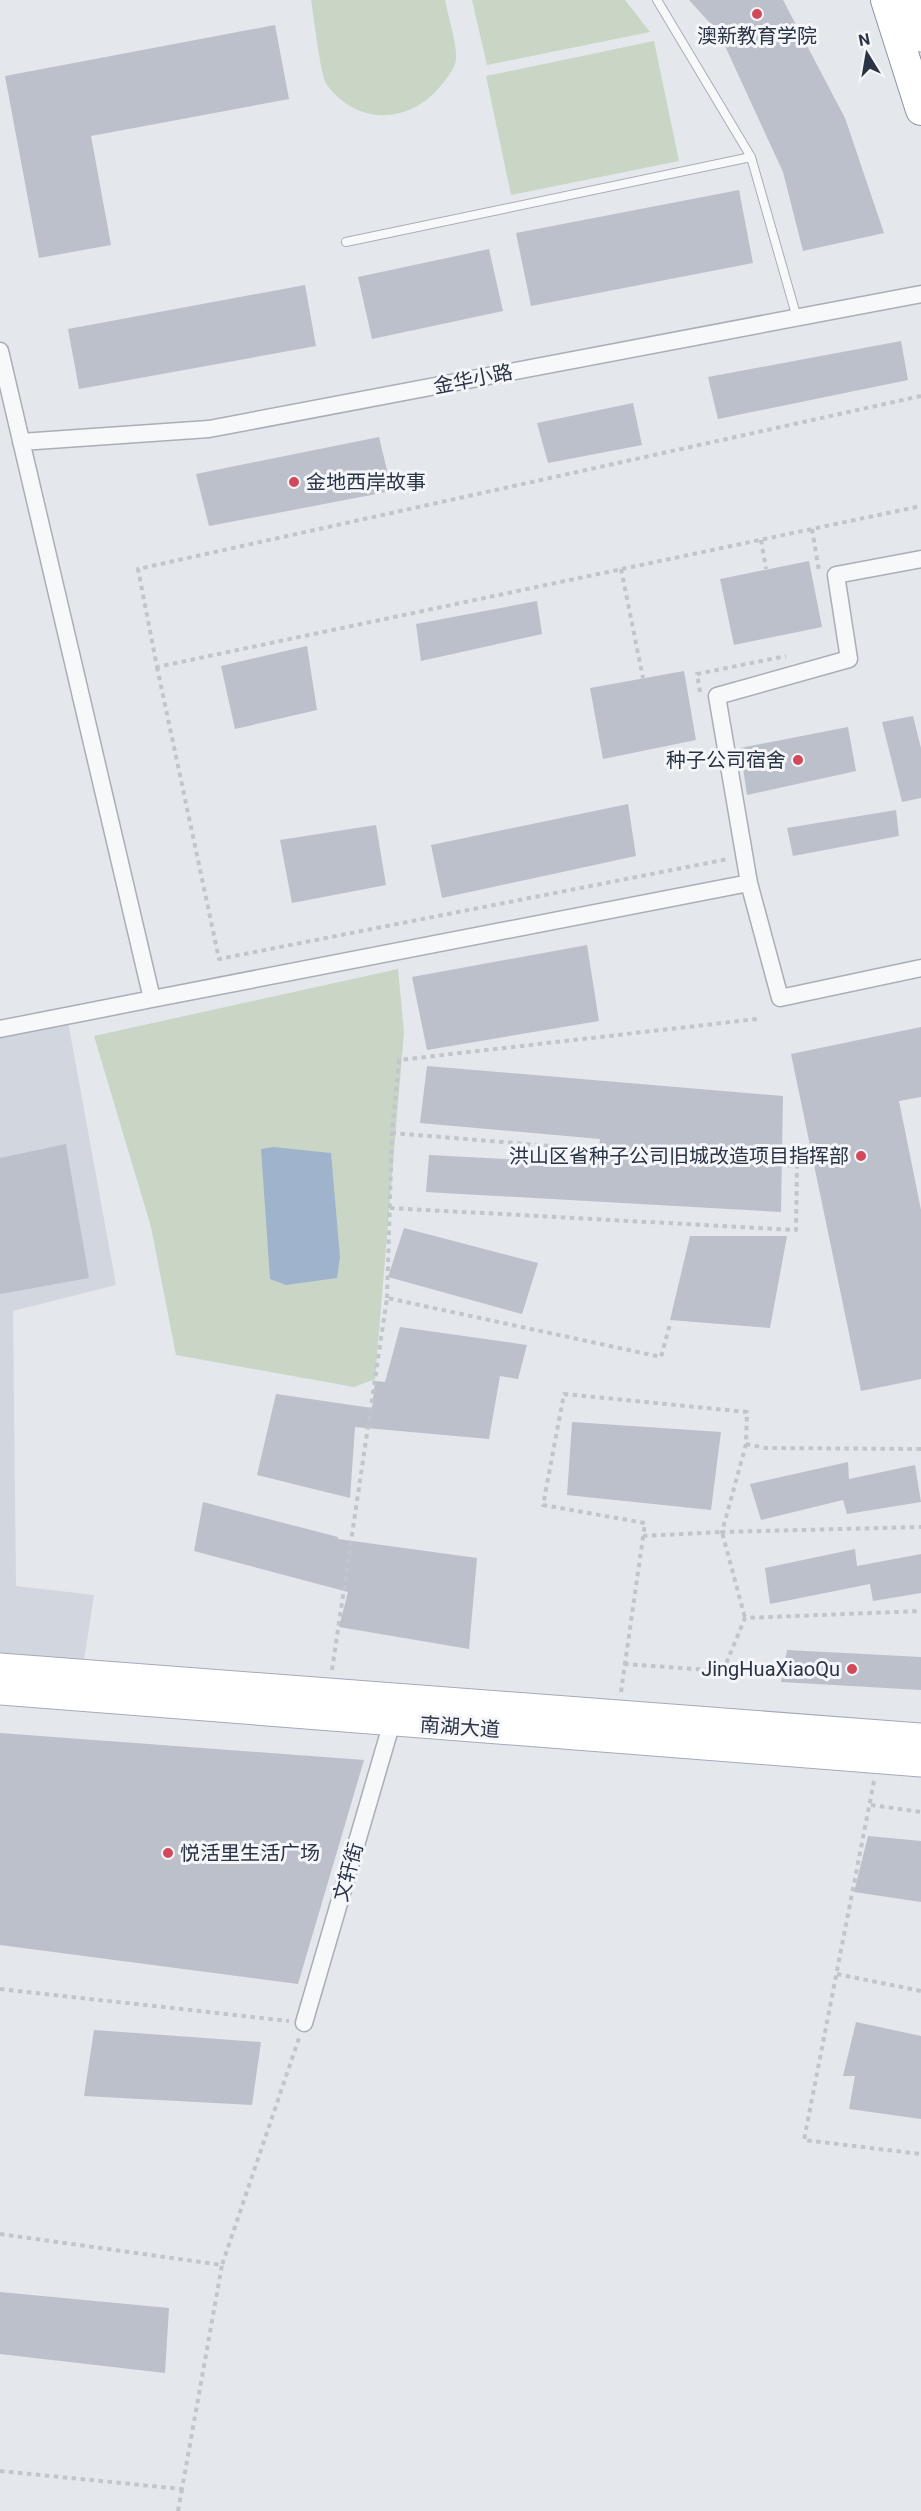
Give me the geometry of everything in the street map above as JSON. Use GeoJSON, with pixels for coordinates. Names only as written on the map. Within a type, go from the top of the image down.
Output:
{"type":"FeatureCollection","features":[{"type":"Feature","properties":{"kind":"highway"},"geometry":{"type":"LineString","coordinates":[[885,0],[921,110]]}},
{"type":"Feature","properties":{"kind":"highway"},"geometry":{"type":"LineString","coordinates":[[897,0],[921,103]]}},
{"type":"Feature","properties":{"kind":"main road"},"geometry":{"type":"LineString","coordinates":[[914,0],[921,38]]}},
{"type":"Feature","properties":{"kind":"main road","name":"南湖大道"},"geometry":{"type":"LineString","coordinates":[[0,1667],[921,1737]]}},
{"type":"Feature","properties":{"kind":"main road","name":"南湖大道"},"geometry":{"type":"LineString","coordinates":[[0,1691],[921,1763]]}},
{"type":"Feature","properties":{"kind":"street","name":"金华小路"},"geometry":{"type":"LineString","coordinates":[[21,442],[209,429],[921,294]]}},
{"type":"Feature","properties":{"kind":"street"},"geometry":{"type":"LineString","coordinates":[[0,351],[152,999]]}},
{"type":"Feature","properties":{"kind":"street"},"geometry":{"type":"LineString","coordinates":[[921,559],[836,575],[849,660],[717,696],[749,883],[780,998],[921,968]]}},
{"type":"Feature","properties":{"kind":"street"},"geometry":{"type":"LineString","coordinates":[[0,1029],[749,883]]}},
{"type":"Feature","properties":{"kind":"street","name":"文轩街"},"geometry":{"type":"LineString","coordinates":[[304,2023],[392,1722]]}},
{"type":"Feature","properties":{"kind":"lane"},"geometry":{"type":"LineString","coordinates":[[657,0],[751,157],[797,318]]}},
{"type":"Feature","properties":{"kind":"lane"},"geometry":{"type":"LineString","coordinates":[[346,242],[751,157]]}},
{"type":"Feature","properties":{"kind":"path"},"geometry":{"type":"LineString","coordinates":[[726,849],[728,860],[219,959],[138,569],[921,396]]}},
{"type":"Feature","properties":{"kind":"path"},"geometry":{"type":"LineString","coordinates":[[157,667],[921,506]]}},
{"type":"Feature","properties":{"kind":"path"},"geometry":{"type":"LineString","coordinates":[[812,529],[821,583]]}},
{"type":"Feature","properties":{"kind":"path"},"geometry":{"type":"LineString","coordinates":[[761,540],[766,570]]}},
{"type":"Feature","properties":{"kind":"path"},"geometry":{"type":"LineString","coordinates":[[621,569],[642,678]]}},
{"type":"Feature","properties":{"kind":"path"},"geometry":{"type":"LineString","coordinates":[[701,697],[697,674],[787,656]]}},
{"type":"Feature","properties":{"kind":"path"},"geometry":{"type":"LineString","coordinates":[[329,1692],[387,1298],[392,1133],[399,1060],[757,1018]]}},
{"type":"Feature","properties":{"kind":"path"},"geometry":{"type":"LineString","coordinates":[[390,1208],[796,1230],[797,1166],[392,1133]]}},
{"type":"Feature","properties":{"kind":"path"},"geometry":{"type":"LineString","coordinates":[[387,1298],[661,1357],[670,1324]]}},
{"type":"Feature","properties":{"kind":"path"},"geometry":{"type":"LineString","coordinates":[[564,1394],[747,1412],[746,1444],[722,1532],[745,1617],[723,1671],[624,1664],[645,1523],[543,1504],[564,1394]]}},
{"type":"Feature","properties":{"kind":"path"},"geometry":{"type":"LineString","coordinates":[[746,1444],[766,1448],[921,1449]]}},
{"type":"Feature","properties":{"kind":"path"},"geometry":{"type":"LineString","coordinates":[[643,1536],[921,1527]]}},
{"type":"Feature","properties":{"kind":"path"},"geometry":{"type":"LineString","coordinates":[[745,1617],[921,1611]]}},
{"type":"Feature","properties":{"kind":"path"},"geometry":{"type":"LineString","coordinates":[[877,1760],[871,1805],[804,2140],[921,2154]]}},
{"type":"Feature","properties":{"kind":"path"},"geometry":{"type":"LineString","coordinates":[[871,1805],[921,1812]]}},
{"type":"Feature","properties":{"kind":"path"},"geometry":{"type":"LineString","coordinates":[[837,1974],[921,1991]]}},
{"type":"Feature","properties":{"kind":"path"},"geometry":{"type":"LineString","coordinates":[[0,1989],[304,2023],[222,2265],[178,2511]]}},
{"type":"Feature","properties":{"kind":"path"},"geometry":{"type":"LineString","coordinates":[[0,2234],[222,2265]]}},
{"type":"Feature","properties":{"kind":"path"},"geometry":{"type":"LineString","coordinates":[[0,2471],[182,2489]]}},
{"type":"Feature","properties":{"kind":"shaded area"},"geometry":{"type":"Polygon","coordinates":[[[67,1016],[116,1285],[13,1311],[16,1586],[94,1595],[82,1673],[0,1669],[0,1029],[67,1016]]]}},
{"type":"Feature","properties":{"kind":"green space"},"geometry":{"type":"Polygon","coordinates":[[[311,0],[445,0],[455,45],[456,62],[445,81],[431,96],[402,113],[370,114],[354,108],[340,99],[324,79],[311,0]]]}},
{"type":"Feature","properties":{"kind":"green space"},"geometry":{"type":"Polygon","coordinates":[[[472,0],[625,0],[650,32],[487,65],[472,0]]]}},
{"type":"Feature","properties":{"kind":"green space"},"geometry":{"type":"Polygon","coordinates":[[[654,41],[679,161],[511,195],[486,76],[654,41]]]}},
{"type":"Feature","properties":{"kind":"green space"},"geometry":{"type":"Polygon","coordinates":[[[398,969],[404,1032],[375,1379],[354,1387],[176,1355],[151,1227],[94,1036],[398,969]]]}},
{"type":"Feature","properties":{"kind":"water"},"geometry":{"type":"Polygon","coordinates":[[[273,1147],[331,1153],[340,1257],[337,1278],[286,1285],[270,1279],[261,1149],[273,1147]]]}},
{"type":"Feature","properties":{"kind":"building"},"geometry":{"type":"Polygon","coordinates":[[[689,0],[783,0],[845,118],[884,233],[803,251],[783,172],[719,33],[689,0]]]}},
{"type":"Feature","properties":{"kind":"building"},"geometry":{"type":"Polygon","coordinates":[[[275,25],[289,99],[91,136],[111,245],[39,258],[5,76],[275,25]]]}},
{"type":"Feature","properties":{"kind":"building"},"geometry":{"type":"Polygon","coordinates":[[[739,190],[753,263],[531,306],[516,233],[739,190]]]}},
{"type":"Feature","properties":{"kind":"building"},"geometry":{"type":"Polygon","coordinates":[[[489,249],[503,311],[372,339],[358,277],[489,249]]]}},
{"type":"Feature","properties":{"kind":"building"},"geometry":{"type":"Polygon","coordinates":[[[305,285],[316,346],[79,389],[68,329],[305,285]]]}},
{"type":"Feature","properties":{"kind":"building"},"geometry":{"type":"Polygon","coordinates":[[[901,341],[908,380],[718,419],[708,377],[901,341]]]}},
{"type":"Feature","properties":{"kind":"building"},"geometry":{"type":"Polygon","coordinates":[[[633,403],[642,445],[548,463],[537,423],[633,403]]]}},
{"type":"Feature","properties":{"kind":"building","name":"金地西岸故事"},"geometry":{"type":"Polygon","coordinates":[[[379,437],[392,491],[209,526],[196,474],[379,437]]]}},
{"type":"Feature","properties":{"kind":"building"},"geometry":{"type":"Polygon","coordinates":[[[809,561],[822,627],[734,645],[720,579],[809,561]]]}},
{"type":"Feature","properties":{"kind":"building"},"geometry":{"type":"Polygon","coordinates":[[[537,601],[542,634],[421,661],[416,624],[537,601]]]}},
{"type":"Feature","properties":{"kind":"building"},"geometry":{"type":"Polygon","coordinates":[[[307,646],[317,710],[235,729],[221,666],[307,646]]]}},
{"type":"Feature","properties":{"kind":"building"},"geometry":{"type":"Polygon","coordinates":[[[684,671],[696,740],[603,759],[590,688],[684,671]]]}},
{"type":"Feature","properties":{"kind":"building"},"geometry":{"type":"Polygon","coordinates":[[[913,716],[921,748],[921,798],[902,802],[882,722],[913,716]]]}},
{"type":"Feature","properties":{"kind":"building","name":"种子公司宿舍"},"geometry":{"type":"Polygon","coordinates":[[[848,727],[856,771],[747,795],[740,748],[848,727]]]}},
{"type":"Feature","properties":{"kind":"building"},"geometry":{"type":"Polygon","coordinates":[[[628,804],[636,856],[442,898],[431,845],[628,804]]]}},
{"type":"Feature","properties":{"kind":"building","name":"种子公司宿舍"},"geometry":{"type":"Polygon","coordinates":[[[896,810],[899,836],[793,856],[787,828],[896,810]]]}},
{"type":"Feature","properties":{"kind":"building"},"geometry":{"type":"Polygon","coordinates":[[[376,825],[386,885],[292,903],[280,840],[376,825]]]}},
{"type":"Feature","properties":{"kind":"building"},"geometry":{"type":"Polygon","coordinates":[[[587,945],[599,1021],[427,1050],[412,977],[587,945]]]}},
{"type":"Feature","properties":{"kind":"building","name":"洪山区省种子公司旧城改造项目指挥部"},"geometry":{"type":"Polygon","coordinates":[[[921,1027],[921,1097],[899,1101],[921,1210],[921,1379],[861,1391],[791,1054],[921,1027]]]}},
{"type":"Feature","properties":{"kind":"building"},"geometry":{"type":"Polygon","coordinates":[[[427,1066],[783,1096],[781,1212],[426,1192],[429,1155],[598,1164],[600,1139],[420,1123],[427,1066]]]}},
{"type":"Feature","properties":{"kind":"building"},"geometry":{"type":"Polygon","coordinates":[[[66,1144],[89,1278],[0,1294],[0,1158],[66,1144]]]}},
{"type":"Feature","properties":{"kind":"building"},"geometry":{"type":"Polygon","coordinates":[[[404,1228],[538,1263],[522,1314],[388,1277],[404,1228]]]}},
{"type":"Feature","properties":{"kind":"building"},"geometry":{"type":"Polygon","coordinates":[[[690,1236],[787,1236],[770,1328],[670,1320],[690,1236]]]}},
{"type":"Feature","properties":{"kind":"building"},"geometry":{"type":"Polygon","coordinates":[[[400,1327],[527,1345],[518,1379],[500,1376],[489,1439],[355,1427],[350,1498],[257,1475],[276,1394],[372,1408],[375,1381],[385,1382],[400,1327]]]}},
{"type":"Feature","properties":{"kind":"building"},"geometry":{"type":"Polygon","coordinates":[[[572,1422],[721,1432],[711,1510],[567,1495],[572,1422]]]}},
{"type":"Feature","properties":{"kind":"building"},"geometry":{"type":"Polygon","coordinates":[[[848,1462],[849,1479],[915,1465],[921,1502],[847,1514],[843,1500],[761,1520],[750,1484],[848,1462]]]}},
{"type":"Feature","properties":{"kind":"building"},"geometry":{"type":"Polygon","coordinates":[[[203,1502],[338,1537],[338,1539],[477,1558],[469,1649],[339,1627],[348,1592],[194,1551],[203,1502]]]}},
{"type":"Feature","properties":{"kind":"building"},"geometry":{"type":"Polygon","coordinates":[[[855,1549],[857,1566],[921,1554],[921,1593],[873,1601],[870,1584],[770,1604],[765,1568],[855,1549]]]}},
{"type":"Feature","properties":{"kind":"building","name":"JingHuaXiaoQu"},"geometry":{"type":"Polygon","coordinates":[[[787,1650],[921,1657],[921,1690],[781,1682],[787,1650]]]}},
{"type":"Feature","properties":{"kind":"building","name":"悦活里生活广场"},"geometry":{"type":"Polygon","coordinates":[[[0,1733],[364,1760],[298,1984],[0,1945],[0,1733]]]}},
{"type":"Feature","properties":{"kind":"building"},"geometry":{"type":"Polygon","coordinates":[[[868,1836],[921,1841],[921,1902],[854,1892],[868,1836]]]}},
{"type":"Feature","properties":{"kind":"building"},"geometry":{"type":"Polygon","coordinates":[[[856,2022],[921,2036],[921,2119],[849,2109],[855,2076],[843,2076],[856,2022]]]}},
{"type":"Feature","properties":{"kind":"building"},"geometry":{"type":"Polygon","coordinates":[[[94,2030],[261,2042],[252,2105],[84,2096],[94,2030]]]}},
{"type":"Feature","properties":{"kind":"building"},"geometry":{"type":"Polygon","coordinates":[[[0,2292],[169,2308],[165,2373],[0,2354],[0,2292]]]}},
{"type":"Feature","properties":{"kind":"place","name":"澳新教育学院"},"geometry":{"type":"Point","coordinates":[757,14]}},
{"type":"Feature","properties":{"kind":"place","name":"金地西岸故事"},"geometry":{"type":"Point","coordinates":[294,482]}},
{"type":"Feature","properties":{"kind":"place","name":"种子公司宿舍"},"geometry":{"type":"Point","coordinates":[798,760]}},
{"type":"Feature","properties":{"kind":"place","name":"洪山区省种子公司旧城改造项目指挥部"},"geometry":{"type":"Point","coordinates":[861,1156]}},
{"type":"Feature","properties":{"kind":"place","name":"JingHuaXiaoQu"},"geometry":{"type":"Point","coordinates":[852,1669]}},
{"type":"Feature","properties":{"kind":"place","name":"悦活里生活广场"},"geometry":{"type":"Point","coordinates":[168,1853]}}]}
